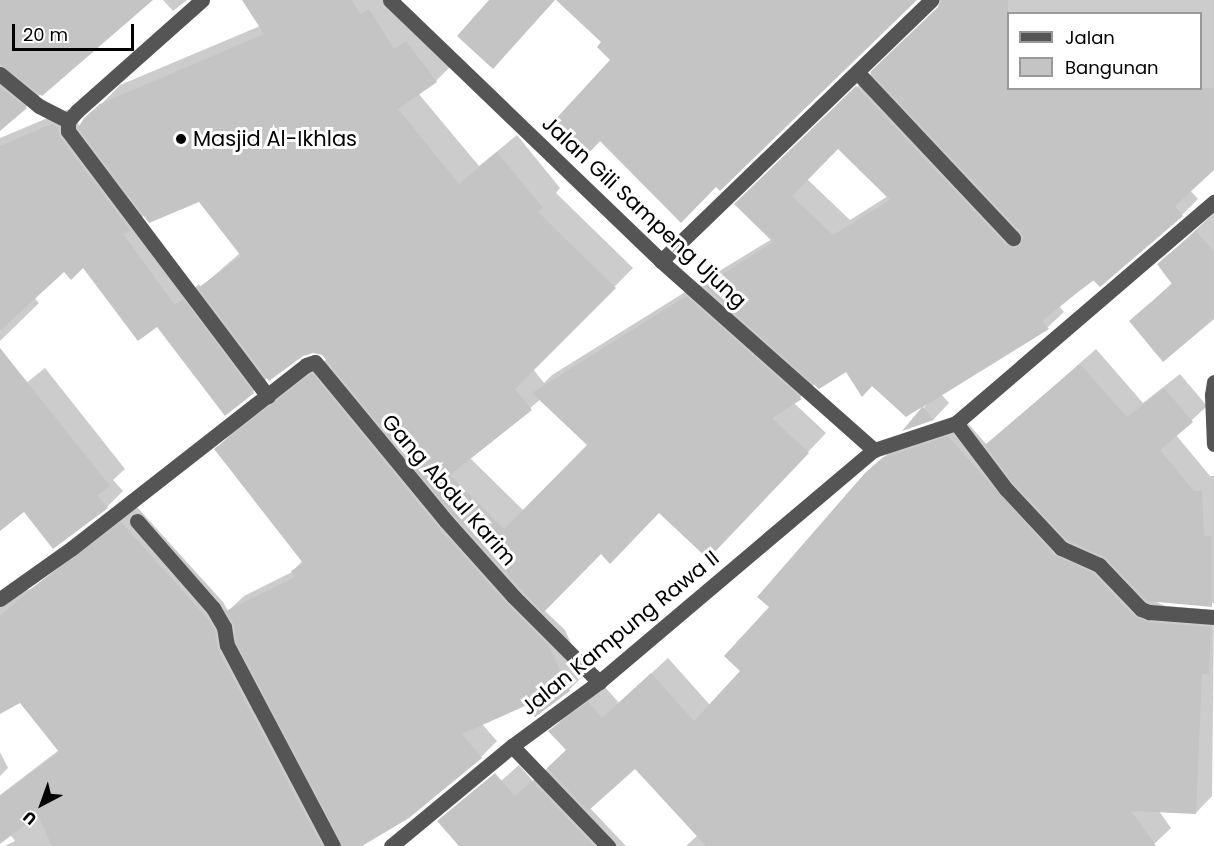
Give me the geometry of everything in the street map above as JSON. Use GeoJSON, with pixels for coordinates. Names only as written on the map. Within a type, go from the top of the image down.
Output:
{"type":"FeatureCollection","features":[{"type":"Feature","properties":{"kind":"street"},"geometry":{"type":"LineString","coordinates":[[0,599],[81,541],[268,396],[68,130],[68,121],[202,0]]}},
{"type":"Feature","properties":{"kind":"street","name":"Jalan Gili Sampeng Ujung"},"geometry":{"type":"LineString","coordinates":[[390,0],[661,261],[874,450]]}},
{"type":"Feature","properties":{"kind":"street"},"geometry":{"type":"LineString","coordinates":[[661,261],[931,0]]}},
{"type":"Feature","properties":{"kind":"street"},"geometry":{"type":"LineString","coordinates":[[856,72],[1013,238]]}},
{"type":"Feature","properties":{"kind":"street"},"geometry":{"type":"LineString","coordinates":[[0,74],[39,106],[68,121]]}},
{"type":"Feature","properties":{"kind":"street"},"geometry":{"type":"LineString","coordinates":[[874,450],[956,423],[1214,202]]}},
{"type":"Feature","properties":{"kind":"street","name":"Gang Abdul Karim"},"geometry":{"type":"LineString","coordinates":[[268,396],[311,362],[319,365],[398,466],[446,521],[513,596],[599,682]]}},
{"type":"Feature","properties":{"kind":"street"},"geometry":{"type":"LineString","coordinates":[[1214,382],[1212,395],[1214,444]]}},
{"type":"Feature","properties":{"kind":"street"},"geometry":{"type":"LineString","coordinates":[[956,423],[1006,489],[1061,548],[1099,565],[1141,609],[1149,612],[1214,617]]}},
{"type":"Feature","properties":{"kind":"street","name":"Jalan Kampung Rawa II"},"geometry":{"type":"LineString","coordinates":[[391,846],[512,746],[599,682],[874,450]]}},
{"type":"Feature","properties":{"kind":"street"},"geometry":{"type":"LineString","coordinates":[[137,520],[213,608],[224,627],[227,645],[333,846]]}},
{"type":"Feature","properties":{"kind":"street"},"geometry":{"type":"LineString","coordinates":[[512,746],[608,846]]}},
{"type":"Feature","properties":{"kind":"building"},"geometry":{"type":"Polygon","coordinates":[[[0,0],[153,0],[42,96],[0,64],[0,0]]]}},
{"type":"Feature","properties":{"kind":"building"},"geometry":{"type":"Polygon","coordinates":[[[242,0],[352,0],[360,14],[369,9],[394,49],[406,41],[437,82],[398,109],[459,184],[497,152],[543,208],[538,212],[616,288],[515,389],[532,410],[450,475],[504,529],[587,445],[532,393],[686,296],[802,399],[772,418],[809,453],[708,559],[659,513],[610,564],[601,554],[543,613],[453,515],[322,355],[313,353],[303,356],[269,381],[198,288],[241,256],[199,202],[149,223],[78,128],[84,118],[100,104],[264,34],[242,0]]]}},
{"type":"Feature","properties":{"kind":"building"},"geometry":{"type":"Polygon","coordinates":[[[489,0],[555,0],[493,69],[457,36],[489,0]]]}},
{"type":"Feature","properties":{"kind":"building"},"geometry":{"type":"Polygon","coordinates":[[[556,0],[917,0],[720,191],[716,187],[681,223],[600,141],[587,155],[552,123],[610,60],[597,47],[601,42],[556,0]]]}},
{"type":"Feature","properties":{"kind":"building"},"geometry":{"type":"Polygon","coordinates":[[[940,0],[1008,0],[1007,90],[1202,90],[1202,88],[1214,88],[1214,170],[1175,206],[1183,216],[1100,287],[1093,280],[1042,321],[1049,329],[923,407],[934,420],[902,431],[922,407],[906,417],[872,386],[862,397],[846,372],[819,389],[704,286],[773,242],[734,204],[856,86],[1006,245],[1015,248],[1020,245],[1023,236],[1020,231],[870,72],[938,7],[940,0]],[[838,149],[792,196],[833,235],[890,200],[838,149]]]}},
{"type":"Feature","properties":{"kind":"building"},"geometry":{"type":"Polygon","coordinates":[[[0,87],[27,108],[0,131],[0,87]]]}},
{"type":"Feature","properties":{"kind":"building"},"geometry":{"type":"Polygon","coordinates":[[[52,124],[58,127],[60,137],[131,231],[123,234],[175,305],[183,299],[254,393],[225,416],[157,327],[138,341],[83,268],[71,280],[64,272],[0,331],[0,146],[52,124]]]}},
{"type":"Feature","properties":{"kind":"building"},"geometry":{"type":"Polygon","coordinates":[[[1196,231],[1214,252],[1214,319],[1163,362],[1129,321],[1172,284],[1157,264],[1196,231]]]}},
{"type":"Feature","properties":{"kind":"building"},"geometry":{"type":"Polygon","coordinates":[[[0,348],[110,486],[97,496],[108,508],[53,549],[24,512],[0,531],[0,348]]]}},
{"type":"Feature","properties":{"kind":"building"},"geometry":{"type":"Polygon","coordinates":[[[1080,364],[1127,417],[1164,388],[1193,422],[1160,450],[1194,491],[1202,491],[1204,536],[1212,536],[1212,607],[1147,601],[1106,558],[1067,540],[1013,483],[985,445],[1080,364]]]}},
{"type":"Feature","properties":{"kind":"building"},"geometry":{"type":"Polygon","coordinates":[[[312,373],[438,527],[506,603],[549,646],[570,691],[535,717],[525,706],[462,734],[482,758],[409,818],[362,846],[343,846],[236,642],[234,625],[226,611],[295,577],[291,571],[303,563],[214,449],[312,373]]]}},
{"type":"Feature","properties":{"kind":"building"},"geometry":{"type":"Polygon","coordinates":[[[948,436],[1054,555],[1093,573],[1134,616],[1148,622],[1211,627],[1209,674],[1202,674],[1196,814],[1131,811],[1156,846],[706,846],[635,769],[588,811],[547,768],[566,750],[548,731],[588,702],[602,718],[651,673],[694,721],[740,671],[724,656],[769,607],[757,597],[865,473],[882,458],[948,436]]]}},
{"type":"Feature","properties":{"kind":"building"},"geometry":{"type":"Polygon","coordinates":[[[121,522],[207,618],[215,630],[218,650],[322,846],[52,846],[38,815],[0,844],[0,796],[59,752],[20,703],[0,714],[0,616],[28,591],[121,522]]]}},
{"type":"Feature","properties":{"kind":"building"},"geometry":{"type":"Polygon","coordinates":[[[495,773],[515,796],[532,781],[594,846],[459,846],[437,821],[495,773]]]}},
{"type":"Feature","properties":{"kind":"place","name":"Masjid Al-Ikhlas"},"geometry":{"type":"Point","coordinates":[181,139]}}]}
